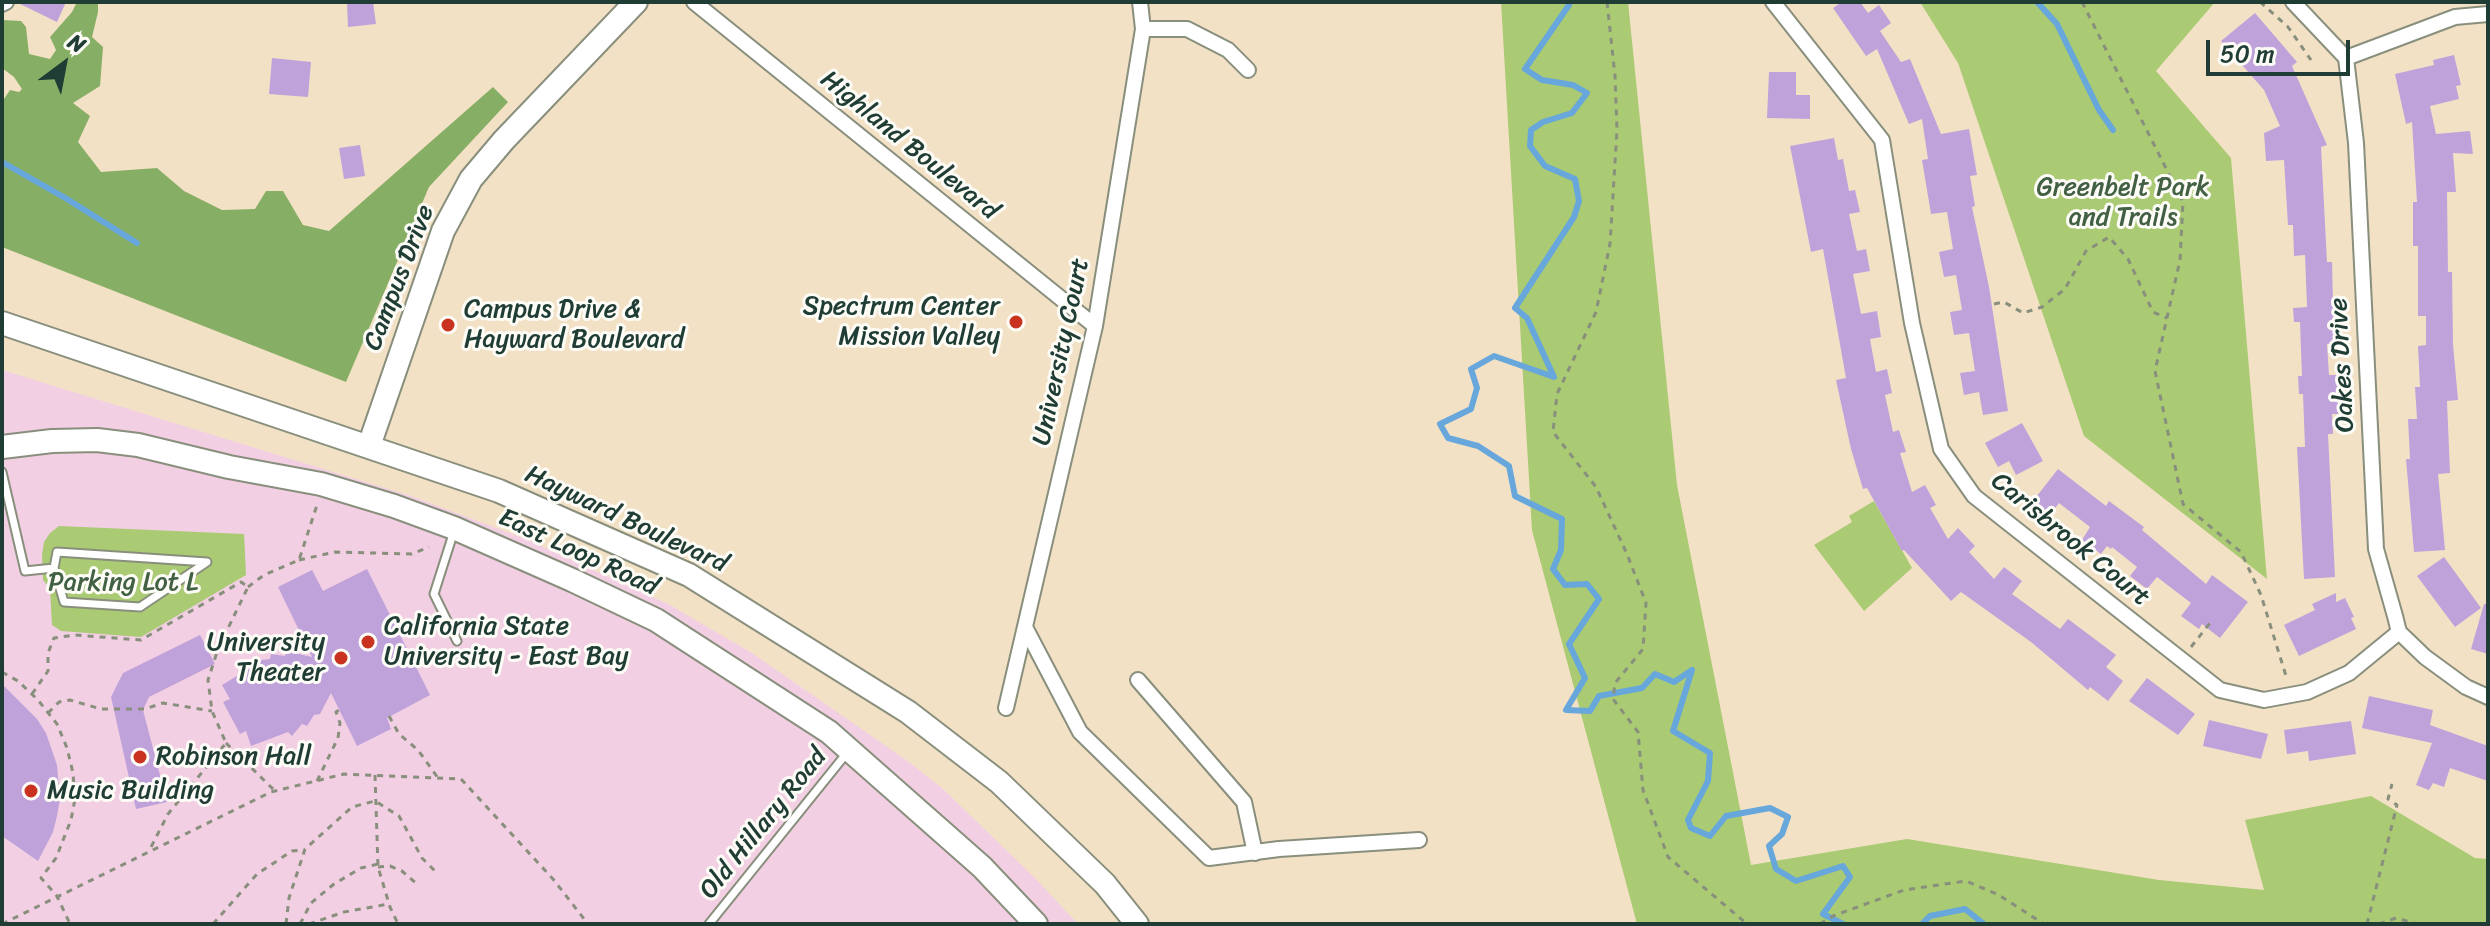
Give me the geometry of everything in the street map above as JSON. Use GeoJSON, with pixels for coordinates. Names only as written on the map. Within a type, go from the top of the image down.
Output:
{"type":"FeatureCollection","features":[{"type":"Feature","properties":{"kind":"street","name":"Campus Drive"},"geometry":{"type":"LineString","coordinates":[[369,446],[443,231],[471,179],[504,140],[636,2]]}},
{"type":"Feature","properties":{"kind":"street","name":"Highland Boulevard"},"geometry":{"type":"LineString","coordinates":[[694,2],[1095,326]]}},
{"type":"Feature","properties":{"kind":"street","name":"University Court"},"geometry":{"type":"LineString","coordinates":[[1006,708],[1095,326],[1143,29],[1140,2]]}},
{"type":"Feature","properties":{"kind":"street","name":"Carisbrook Court"},"geometry":{"type":"LineString","coordinates":[[1773,2],[1882,140],[1912,323],[1941,449],[1974,496],[2220,690],[2264,700],[2307,692],[2349,673],[2399,632]]}},
{"type":"Feature","properties":{"kind":"street"},"geometry":{"type":"LineString","coordinates":[[2293,2],[2346,58],[2455,17],[2488,14]]}},
{"type":"Feature","properties":{"kind":"street"},"geometry":{"type":"LineString","coordinates":[[1143,29],[1187,29],[1228,50],[1248,70]]}},
{"type":"Feature","properties":{"kind":"street","name":"Oakes Drive"},"geometry":{"type":"LineString","coordinates":[[2346,58],[2356,143],[2376,549],[2399,632]]}},
{"type":"Feature","properties":{"kind":"street","name":"Hayward Boulevard"},"geometry":{"type":"LineString","coordinates":[[2,323],[499,491],[689,575],[908,712],[999,782],[1105,884],[1137,924]]}},
{"type":"Feature","properties":{"kind":"street","name":"East Loop Road"},"geometry":{"type":"LineString","coordinates":[[2,447],[82,440],[138,445],[229,467],[321,484],[454,528],[656,620],[850,749],[913,809],[982,867],[1036,924]]}},
{"type":"Feature","properties":{"kind":"street"},"geometry":{"type":"LineString","coordinates":[[1026,629],[1080,732],[1209,858],[1279,849],[1419,840]]}},
{"type":"Feature","properties":{"kind":"street"},"geometry":{"type":"LineString","coordinates":[[2399,632],[2435,665],[2466,687],[2488,697]]}},
{"type":"Feature","properties":{"kind":"street"},"geometry":{"type":"LineString","coordinates":[[1138,680],[1244,802],[1255,853]]}},
{"type":"Feature","properties":{"kind":"lane"},"geometry":{"type":"LineString","coordinates":[[2,472],[25,571],[54,568]]}},
{"type":"Feature","properties":{"kind":"lane"},"geometry":{"type":"LineString","coordinates":[[454,528],[434,594],[457,641]]}},
{"type":"Feature","properties":{"kind":"lane"},"geometry":{"type":"LineString","coordinates":[[57,552],[207,562],[140,607],[64,602],[54,568],[57,552]]}},
{"type":"Feature","properties":{"kind":"lane","name":"Old Hillary Road"},"geometry":{"type":"LineString","coordinates":[[709,924],[850,749]]}},
{"type":"Feature","properties":{"kind":"path"},"geometry":{"type":"LineString","coordinates":[[1607,2],[1617,130],[1610,244],[1596,312],[1557,394],[1553,432],[1596,487],[1646,603],[1643,649],[1615,683],[1613,699],[1638,732],[1643,790],[1668,857],[1747,924]]}},
{"type":"Feature","properties":{"kind":"path"},"geometry":{"type":"LineString","coordinates":[[2082,2],[2183,202],[2180,260],[2155,371],[2183,504],[2241,552],[2261,595],[2286,676]]}},
{"type":"Feature","properties":{"kind":"path"},"geometry":{"type":"LineString","coordinates":[[2260,2],[2288,27],[2311,60]]}},
{"type":"Feature","properties":{"kind":"path"},"geometry":{"type":"LineString","coordinates":[[1994,304],[2004,302],[2023,313],[2042,307],[2065,289],[2086,251],[2109,237],[2128,259],[2153,312],[2167,318]]}},
{"type":"Feature","properties":{"kind":"path"},"geometry":{"type":"LineString","coordinates":[[299,560],[318,504]]}},
{"type":"Feature","properties":{"kind":"path"},"geometry":{"type":"LineString","coordinates":[[275,791],[226,743],[212,711],[208,680],[213,661],[248,587],[264,575],[299,560],[335,552],[412,554],[429,547]]}},
{"type":"Feature","properties":{"kind":"path"},"geometry":{"type":"LineString","coordinates":[[32,694],[48,671],[48,653],[54,638],[74,635],[141,640],[241,582],[248,587]]}},
{"type":"Feature","properties":{"kind":"path"},"geometry":{"type":"LineString","coordinates":[[2191,647],[2210,623]]}},
{"type":"Feature","properties":{"kind":"path"},"geometry":{"type":"LineString","coordinates":[[2,672],[32,694],[48,713],[67,748],[75,799],[65,839],[41,878],[57,896],[70,924]]}},
{"type":"Feature","properties":{"kind":"path"},"geometry":{"type":"LineString","coordinates":[[48,713],[59,702],[70,700],[101,709],[145,709],[163,703],[212,711]]}},
{"type":"Feature","properties":{"kind":"path"},"geometry":{"type":"LineString","coordinates":[[317,781],[338,738],[340,723],[336,712],[339,710]]}},
{"type":"Feature","properties":{"kind":"path"},"geometry":{"type":"LineString","coordinates":[[389,716],[399,734],[418,750],[438,778]]}},
{"type":"Feature","properties":{"kind":"path"},"geometry":{"type":"LineString","coordinates":[[149,851],[168,814],[226,743]]}},
{"type":"Feature","properties":{"kind":"path"},"geometry":{"type":"LineString","coordinates":[[2,924],[275,791],[344,774],[461,779],[553,879],[588,924]]}},
{"type":"Feature","properties":{"kind":"path"},"geometry":{"type":"LineString","coordinates":[[375,775],[378,866],[398,924]]}},
{"type":"Feature","properties":{"kind":"path"},"geometry":{"type":"LineString","coordinates":[[2367,924],[2397,805],[2388,799],[2392,784]]}},
{"type":"Feature","properties":{"kind":"path"},"geometry":{"type":"LineString","coordinates":[[286,924],[289,898],[305,849],[352,807],[375,801],[399,816],[422,858],[435,871]]}},
{"type":"Feature","properties":{"kind":"path"},"geometry":{"type":"LineString","coordinates":[[213,924],[257,874],[292,851],[305,849]]}},
{"type":"Feature","properties":{"kind":"path"},"geometry":{"type":"LineString","coordinates":[[300,924],[311,903],[361,868],[390,866],[402,871],[418,885]]}},
{"type":"Feature","properties":{"kind":"path"},"geometry":{"type":"LineString","coordinates":[[1820,924],[1833,916],[1904,890],[1966,881],[1999,895],[2044,924]]}},
{"type":"Feature","properties":{"kind":"path"},"geometry":{"type":"LineString","coordinates":[[309,924],[344,912],[389,904]]}},
{"type":"Feature","properties":{"kind":"path"},"geometry":{"type":"LineString","coordinates":[[2379,924],[2396,918],[2417,924]]}},
{"type":"Feature","properties":{"kind":"shaded area","name":"California State University - East Bay"},"geometry":{"type":"Polygon","coordinates":[[[2,370],[411,496],[528,540],[668,604],[752,653],[909,762],[943,789],[1078,924],[2,924],[2,370]]]}},
{"type":"Feature","properties":{"kind":"green space"},"geometry":{"type":"Polygon","coordinates":[[[77,2],[98,2],[92,37],[103,47],[100,86],[73,103],[90,116],[78,142],[101,172],[157,168],[184,191],[222,210],[255,209],[266,191],[283,191],[303,225],[329,231],[493,87],[508,102],[429,187],[346,382],[2,247],[2,102],[10,90],[19,92],[22,89],[14,77],[2,68],[2,20],[21,21],[26,27],[29,54],[50,59],[56,50],[50,37],[77,2]]]}},
{"type":"Feature","properties":{"kind":"green space"},"geometry":{"type":"Polygon","coordinates":[[[1501,2],[1628,2],[1677,485],[1751,865],[1907,839],[2159,880],[2264,890],[2245,820],[2371,796],[2475,858],[2488,859],[2488,924],[1637,924],[1532,530],[1501,2]]]}},
{"type":"Feature","properties":{"kind":"green space","name":"Greenbelt Park and Trails"},"geometry":{"type":"Polygon","coordinates":[[[1920,2],[2215,2],[2156,71],[2231,158],[2267,579],[2084,436],[1958,63],[1920,2]]]}},
{"type":"Feature","properties":{"kind":"green space"},"geometry":{"type":"Polygon","coordinates":[[[1874,501],[1912,568],[1864,611],[1814,545],[1852,522],[1849,516],[1874,501]]]}},
{"type":"Feature","properties":{"kind":"green space","name":"Parking Lot L"},"geometry":{"type":"Polygon","coordinates":[[[59,526],[244,534],[246,575],[141,637],[61,631],[52,625],[50,588],[43,580],[42,555],[44,542],[59,526]]]}},
{"type":"Feature","properties":{"kind":"building"},"geometry":{"type":"Polygon","coordinates":[[[16,2],[66,2],[57,22],[16,2]]]}},
{"type":"Feature","properties":{"kind":"building"},"geometry":{"type":"Polygon","coordinates":[[[347,2],[373,2],[376,24],[348,27],[347,2]]]}},
{"type":"Feature","properties":{"kind":"building"},"geometry":{"type":"Polygon","coordinates":[[[1842,2],[1860,2],[1868,13],[1879,5],[1891,23],[1880,31],[1901,62],[1910,59],[1941,134],[1969,129],[1977,175],[1970,176],[1975,206],[1972,207],[1989,287],[2008,411],[1983,415],[1979,392],[1964,395],[1960,373],[1975,371],[1969,333],[1954,335],[1950,312],[1962,310],[1956,275],[1944,277],[1939,252],[1953,249],[1947,212],[1931,214],[1922,160],[1928,159],[1922,119],[1909,124],[1877,49],[1866,56],[1833,8],[1842,2]]]}},
{"type":"Feature","properties":{"kind":"building"},"geometry":{"type":"Polygon","coordinates":[[[2255,13],[2297,62],[2292,66],[2327,145],[2321,147],[2327,262],[2332,262],[2334,344],[2327,344],[2329,375],[2338,375],[2340,414],[2332,414],[2333,434],[2328,434],[2335,577],[2304,579],[2297,447],[2305,447],[2303,394],[2299,394],[2298,376],[2302,376],[2300,322],[2294,322],[2293,308],[2307,307],[2305,255],[2294,256],[2293,225],[2288,225],[2284,160],[2266,161],[2264,133],[2280,126],[2264,90],[2221,41],[2255,13]]]}},
{"type":"Feature","properties":{"kind":"building"},"geometry":{"type":"Polygon","coordinates":[[[2454,55],[2461,85],[2456,86],[2459,99],[2430,106],[2436,134],[2470,131],[2473,154],[2453,153],[2456,192],[2447,192],[2448,272],[2452,272],[2458,400],[2447,401],[2450,473],[2438,474],[2445,550],[2414,552],[2406,459],[2410,459],[2408,419],[2417,419],[2415,387],[2420,387],[2418,346],[2426,345],[2426,316],[2418,316],[2418,246],[2413,246],[2413,202],[2417,202],[2412,122],[2406,124],[2395,74],[2434,65],[2433,60],[2454,55]]]}},
{"type":"Feature","properties":{"kind":"building"},"geometry":{"type":"Polygon","coordinates":[[[272,58],[311,62],[308,97],[269,94],[272,58]]]}},
{"type":"Feature","properties":{"kind":"building"},"geometry":{"type":"Polygon","coordinates":[[[1769,72],[1796,72],[1796,95],[1810,95],[1810,119],[1767,118],[1769,72]]]}},
{"type":"Feature","properties":{"kind":"building"},"geometry":{"type":"Polygon","coordinates":[[[1834,138],[1838,160],[1843,159],[1849,191],[1855,190],[1860,212],[1849,214],[1857,251],[1866,249],[1870,271],[1853,274],[1861,314],[1877,311],[1881,337],[1870,339],[1876,372],[1887,369],[1892,393],[1885,395],[1893,432],[1899,430],[1906,452],[1900,453],[1912,492],[1925,485],[1936,505],[1930,508],[1948,539],[1958,528],[1975,546],[1969,552],[1994,579],[2004,567],[2022,581],[2012,594],[2060,629],[2068,619],[2116,655],[2106,667],[2123,681],[2108,701],[2090,687],[2088,690],[2031,642],[1961,592],[1951,601],[1902,551],[1867,488],[1863,489],[1836,380],[1846,378],[1823,249],[1811,252],[1790,146],[1834,138]]]}},
{"type":"Feature","properties":{"kind":"building"},"geometry":{"type":"Polygon","coordinates":[[[360,145],[365,176],[344,179],[339,148],[360,145]]]}},
{"type":"Feature","properties":{"kind":"building"},"geometry":{"type":"Polygon","coordinates":[[[2022,423],[2043,461],[2016,475],[2009,461],[1998,467],[1985,443],[2022,423]]]}},
{"type":"Feature","properties":{"kind":"building"},"geometry":{"type":"Polygon","coordinates":[[[2058,469],[2106,506],[2109,501],[2144,527],[2142,530],[2206,584],[2212,575],[2248,602],[2220,638],[2202,624],[2199,629],[2181,616],[2191,603],[2157,577],[2147,589],[2130,576],[2137,567],[2112,547],[2107,546],[2101,554],[2082,540],[2090,527],[2059,503],[2050,515],[2033,501],[2058,469]]]}},
{"type":"Feature","properties":{"kind":"building"},"geometry":{"type":"Polygon","coordinates":[[[2444,557],[2481,608],[2455,627],[2417,576],[2444,557]]]}},
{"type":"Feature","properties":{"kind":"building","name":"University Theater"},"geometry":{"type":"Polygon","coordinates":[[[367,569],[430,695],[387,718],[391,729],[357,746],[331,693],[320,714],[314,715],[307,726],[302,724],[292,736],[288,732],[251,746],[246,731],[240,734],[223,702],[230,699],[222,685],[255,665],[254,661],[270,659],[271,654],[285,656],[286,651],[312,657],[278,587],[312,570],[323,591],[367,569]]]}},
{"type":"Feature","properties":{"kind":"building"},"geometry":{"type":"Polygon","coordinates":[[[2336,593],[2336,602],[2345,598],[2356,629],[2299,656],[2284,625],[2315,610],[2312,604],[2336,593]]]}},
{"type":"Feature","properties":{"kind":"building"},"geometry":{"type":"Polygon","coordinates":[[[2484,604],[2488,604],[2488,654],[2471,649],[2484,604]]]}},
{"type":"Feature","properties":{"kind":"building","name":"Robinson Hall"},"geometry":{"type":"Polygon","coordinates":[[[200,635],[215,664],[149,697],[143,710],[167,802],[136,809],[111,697],[123,673],[200,635]]]}},
{"type":"Feature","properties":{"kind":"building"},"geometry":{"type":"Polygon","coordinates":[[[2147,678],[2195,714],[2178,735],[2129,701],[2147,678]]]}},
{"type":"Feature","properties":{"kind":"building","name":"Music Building"},"geometry":{"type":"Polygon","coordinates":[[[2,684],[37,719],[46,733],[57,765],[60,799],[57,816],[53,832],[38,861],[2,836],[2,684]]]}},
{"type":"Feature","properties":{"kind":"building"},"geometry":{"type":"Polygon","coordinates":[[[2369,696],[2433,710],[2430,725],[2488,746],[2488,781],[2450,768],[2444,787],[2433,783],[2429,790],[2416,785],[2432,743],[2362,728],[2369,696]]]}},
{"type":"Feature","properties":{"kind":"building"},"geometry":{"type":"Polygon","coordinates":[[[2209,720],[2268,734],[2261,759],[2203,746],[2209,720]]]}},
{"type":"Feature","properties":{"kind":"building"},"geometry":{"type":"Polygon","coordinates":[[[2351,721],[2356,754],[2309,761],[2308,751],[2287,754],[2284,730],[2351,721]]]}},
{"type":"Feature","properties":{"kind":"waterway"},"geometry":{"type":"LineString","coordinates":[[1569,2],[1525,69],[1542,80],[1573,85],[1587,93],[1572,113],[1543,122],[1531,130],[1530,146],[1545,166],[1575,179],[1579,201],[1574,217],[1515,308],[1527,318],[1554,377],[1494,356],[1471,369],[1477,388],[1471,409],[1440,424],[1448,438],[1478,446],[1509,466],[1515,496],[1562,519],[1561,550],[1553,569],[1565,585],[1587,584],[1599,599],[1569,644],[1585,678],[1566,710],[1590,711],[1599,696],[1642,688],[1655,674],[1674,682],[1692,670],[1673,731],[1710,753],[1708,781],[1688,820],[1691,828],[1710,836],[1726,816],[1770,808],[1788,817],[1782,834],[1769,846],[1776,869],[1796,881],[1843,866],[1850,877],[1823,914],[1843,924]]}},
{"type":"Feature","properties":{"kind":"waterway"},"geometry":{"type":"LineString","coordinates":[[2037,2],[2057,24],[2099,110],[2113,130]]}},
{"type":"Feature","properties":{"kind":"waterway"},"geometry":{"type":"LineString","coordinates":[[2,162],[137,243]]}},
{"type":"Feature","properties":{"kind":"waterway"},"geometry":{"type":"LineString","coordinates":[[1922,924],[1930,916],[1965,909],[1984,924]]}},
{"type":"Feature","properties":{"kind":"place","name":"Spectrum Center Mission Valley"},"geometry":{"type":"Point","coordinates":[1016,322]}},
{"type":"Feature","properties":{"kind":"place","name":"Campus Drive & Hayward Boulevard"},"geometry":{"type":"Point","coordinates":[448,325]}},
{"type":"Feature","properties":{"kind":"place","name":"California State University - East Bay"},"geometry":{"type":"Point","coordinates":[368,642]}},
{"type":"Feature","properties":{"kind":"place","name":"University Theater"},"geometry":{"type":"Point","coordinates":[341,658]}},
{"type":"Feature","properties":{"kind":"place","name":"Robinson Hall"},"geometry":{"type":"Point","coordinates":[140,757]}},
{"type":"Feature","properties":{"kind":"place","name":"Music Building"},"geometry":{"type":"Point","coordinates":[31,791]}}]}
